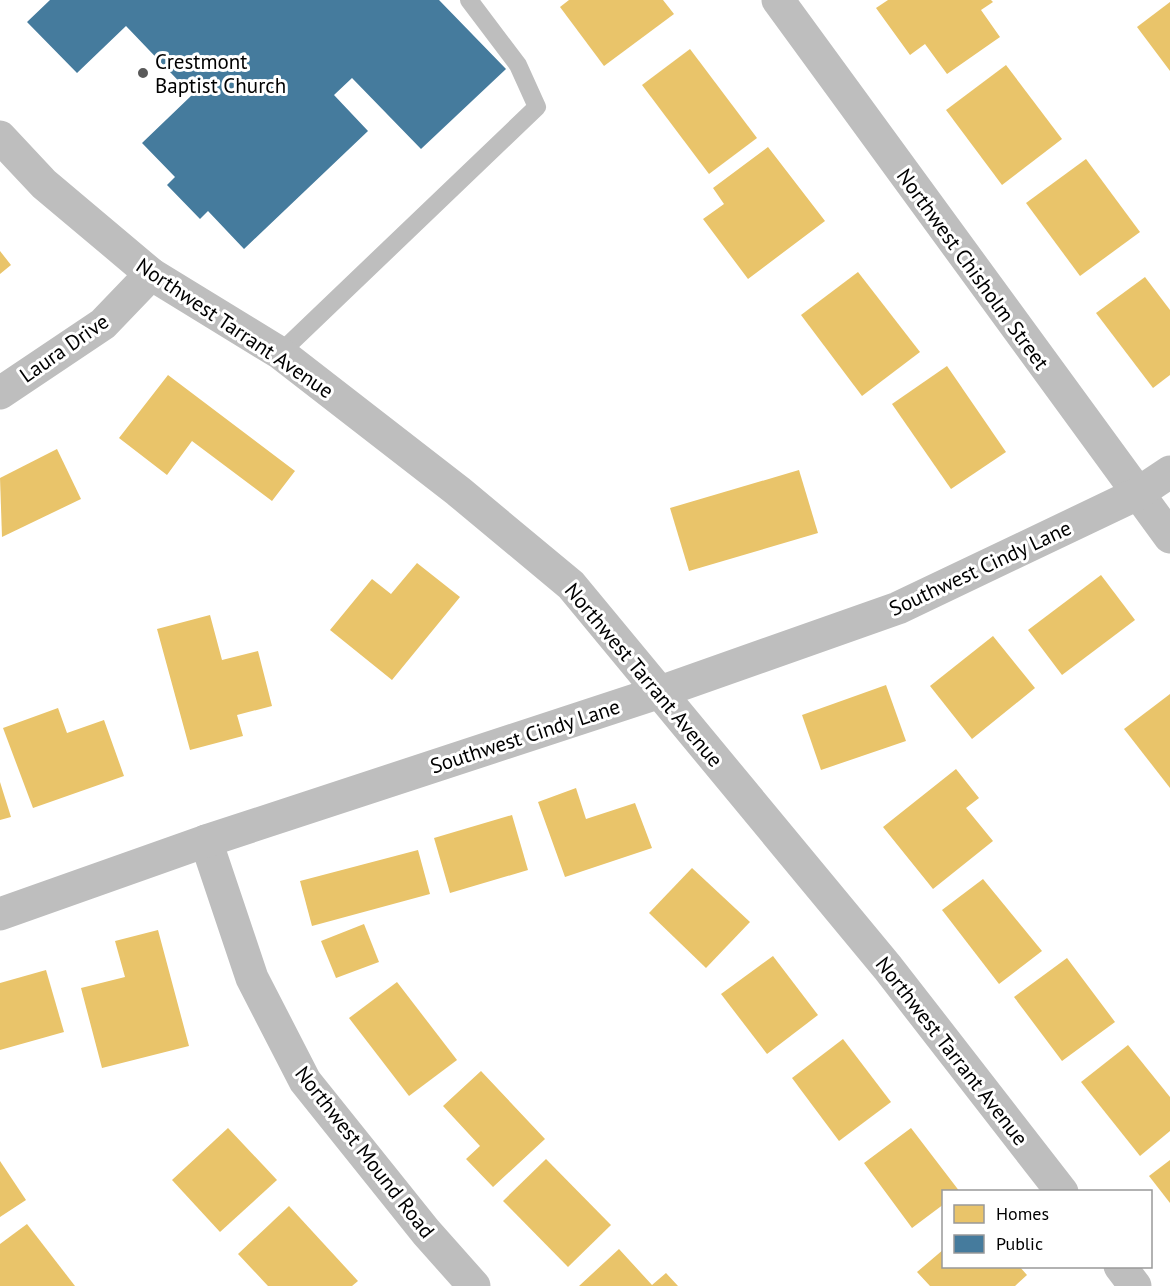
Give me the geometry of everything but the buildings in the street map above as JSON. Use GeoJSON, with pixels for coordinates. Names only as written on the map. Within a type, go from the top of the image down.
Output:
{"type":"FeatureCollection","features":[{"type":"Feature","properties":{"kind":"street","name":"Northwest Chisholm Street"},"geometry":{"type":"LineString","coordinates":[[778,0],[1170,537]]}},
{"type":"Feature","properties":{"kind":"street","name":"Northwest Tarrant Avenue"},"geometry":{"type":"LineString","coordinates":[[0,137],[44,184],[151,274],[280,353],[458,491],[571,585],[888,968],[1061,1190]]}},
{"type":"Feature","properties":{"kind":"street","name":"Laura Drive"},"geometry":{"type":"LineString","coordinates":[[0,393],[103,324],[151,274]]}},
{"type":"Feature","properties":{"kind":"street","name":"Southwest Cindy Lane"},"geometry":{"type":"LineString","coordinates":[[0,914],[206,841],[660,692],[898,608],[1137,494],[1170,472]]}},
{"type":"Feature","properties":{"kind":"street","name":"Northwest Mound Road"},"geometry":{"type":"LineString","coordinates":[[206,841],[252,978],[305,1081],[426,1232],[474,1286]]}},
{"type":"Feature","properties":{"kind":"street"},"geometry":{"type":"LineString","coordinates":[[1122,1268],[1135,1286]]}},
{"type":"Feature","properties":{"kind":"lane"},"geometry":{"type":"LineString","coordinates":[[280,353],[537,107],[518,64],[469,0]]}},
{"type":"Feature","properties":{"kind":"place","name":"Crestmont Baptist Church"},"geometry":{"type":"Point","coordinates":[143,73]}}]}
